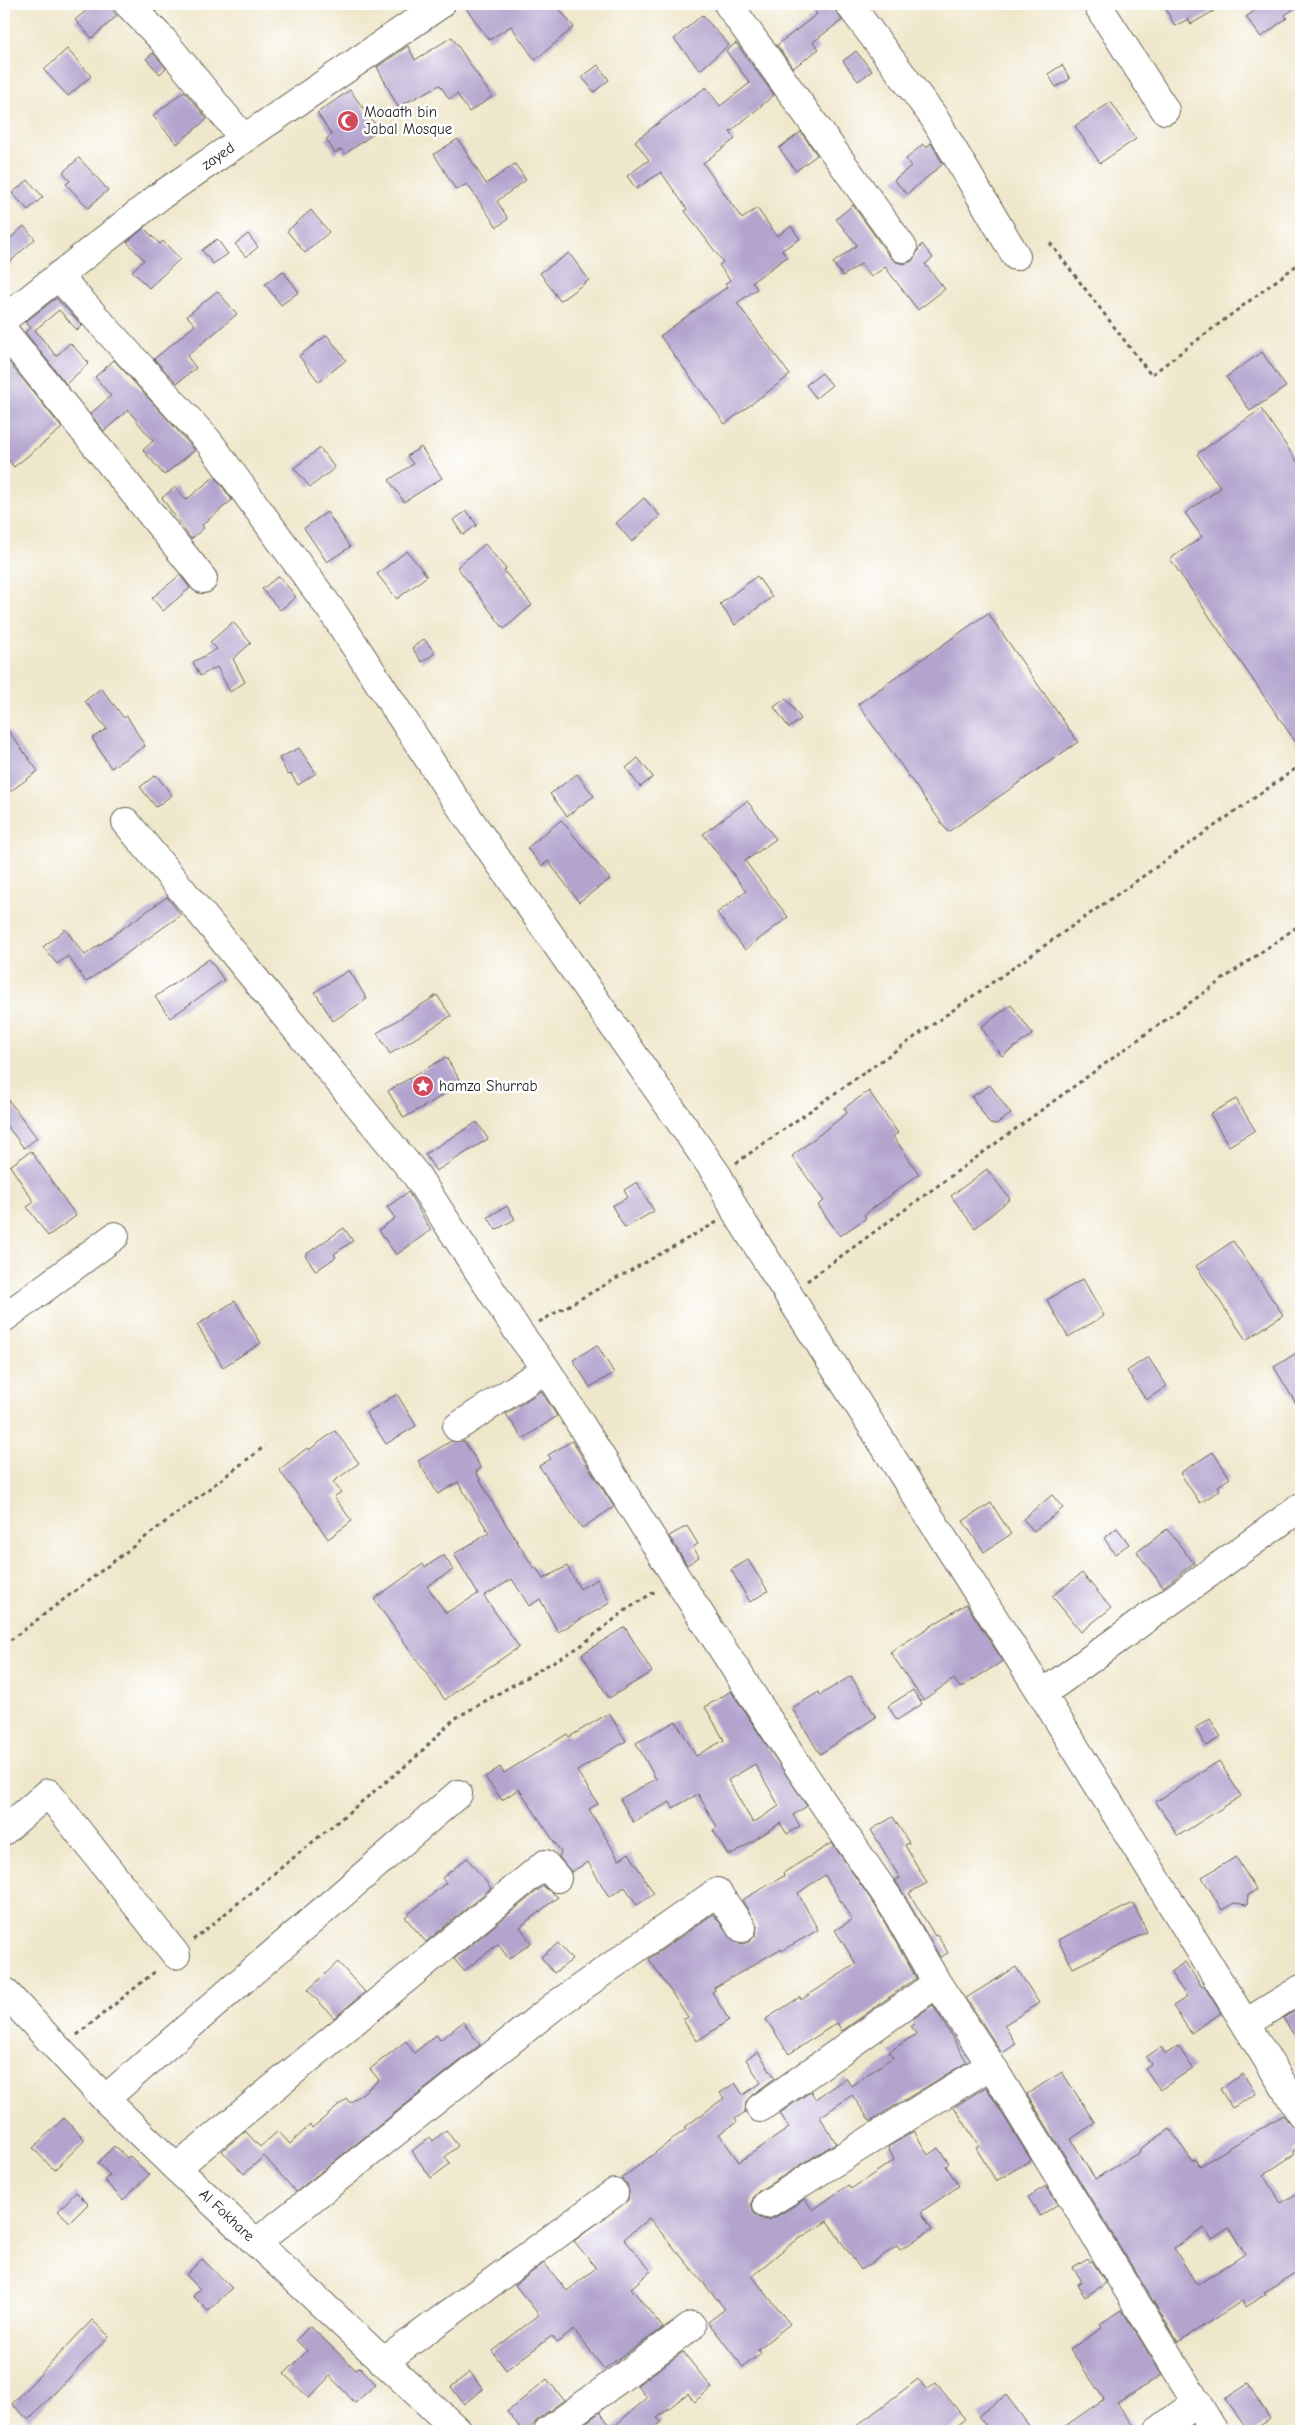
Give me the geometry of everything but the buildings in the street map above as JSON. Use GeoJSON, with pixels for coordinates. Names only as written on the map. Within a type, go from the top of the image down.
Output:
{"type":"FeatureCollection","features":[{"type":"Feature","properties":{"kind":"street"},"geometry":{"type":"LineString","coordinates":[[128,4],[162,39],[244,138]]}},
{"type":"Feature","properties":{"kind":"street","name":"zayed"},"geometry":{"type":"LineString","coordinates":[[4,319],[160,196],[441,4]]}},
{"type":"Feature","properties":{"kind":"street"},"geometry":{"type":"LineString","coordinates":[[728,4],[903,248]]}},
{"type":"Feature","properties":{"kind":"street"},"geometry":{"type":"LineString","coordinates":[[849,4],[932,116],[1016,256]]}},
{"type":"Feature","properties":{"kind":"street"},"geometry":{"type":"LineString","coordinates":[[1097,4],[1165,110]]}},
{"type":"Feature","properties":{"kind":"street"},"geometry":{"type":"LineString","coordinates":[[58,276],[209,442],[334,614],[452,796],[718,1176],[736,1212],[790,1294],[1042,1694],[1301,2114]]}},
{"type":"Feature","properties":{"kind":"street"},"geometry":{"type":"LineString","coordinates":[[4,331],[203,579]]}},
{"type":"Feature","properties":{"kind":"street"},"geometry":{"type":"LineString","coordinates":[[126,822],[416,1175],[519,1333],[546,1369],[676,1578],[800,1769],[889,1899],[937,1983],[991,2065],[1214,2431]]}},
{"type":"Feature","properties":{"kind":"street"},"geometry":{"type":"LineString","coordinates":[[4,1318],[115,1236]]}},
{"type":"Feature","properties":{"kind":"street"},"geometry":{"type":"LineString","coordinates":[[457,1427],[546,1369]]}},
{"type":"Feature","properties":{"kind":"street"},"geometry":{"type":"LineString","coordinates":[[1042,1694],[1301,1507]]}},
{"type":"Feature","properties":{"kind":"street"},"geometry":{"type":"LineString","coordinates":[[4,1831],[48,1794],[176,1955]]}},
{"type":"Feature","properties":{"kind":"street"},"geometry":{"type":"LineString","coordinates":[[106,2099],[458,1794]]}},
{"type":"Feature","properties":{"kind":"street"},"geometry":{"type":"LineString","coordinates":[[176,2168],[544,1864],[557,1878]]}},
{"type":"Feature","properties":{"kind":"street"},"geometry":{"type":"LineString","coordinates":[[256,2243],[552,2007],[717,1892],[742,1928]]}},
{"type":"Feature","properties":{"kind":"street"},"geometry":{"type":"LineString","coordinates":[[760,2108],[937,1983]]}},
{"type":"Feature","properties":{"kind":"street"},"geometry":{"type":"LineString","coordinates":[[1246,2022],[1301,1989]]}},
{"type":"Feature","properties":{"kind":"street","name":"Al Fokhare"},"geometry":{"type":"LineString","coordinates":[[4,1992],[106,2099],[176,2168],[458,2431]]}},
{"type":"Feature","properties":{"kind":"street"},"geometry":{"type":"LineString","coordinates":[[767,2204],[991,2065]]}},
{"type":"Feature","properties":{"kind":"street"},"geometry":{"type":"LineString","coordinates":[[384,2362],[614,2194]]}},
{"type":"Feature","properties":{"kind":"street"},"geometry":{"type":"LineString","coordinates":[[548,2431],[692,2326]]}},
{"type":"Feature","properties":{"kind":"street"},"geometry":{"type":"LineString","coordinates":[[1158,2431],[1197,2402]]}},
{"type":"Feature","properties":{"kind":"path"},"geometry":{"type":"LineString","coordinates":[[1050,243],[1151,375],[1301,262]]}},
{"type":"Feature","properties":{"kind":"path"},"geometry":{"type":"LineString","coordinates":[[718,1176],[1301,765]]}},
{"type":"Feature","properties":{"kind":"path"},"geometry":{"type":"LineString","coordinates":[[790,1294],[1154,1028],[1301,924]]}},
{"type":"Feature","properties":{"kind":"path"},"geometry":{"type":"LineString","coordinates":[[519,1333],[736,1212]]}},
{"type":"Feature","properties":{"kind":"path"},"geometry":{"type":"LineString","coordinates":[[4,1645],[265,1446]]}},
{"type":"Feature","properties":{"kind":"path"},"geometry":{"type":"LineString","coordinates":[[59,2049],[415,1758],[454,1718],[579,1647],[626,1610],[676,1578]]}},
{"type":"Feature","properties":{"kind":"place","name":"Moaath bin Jabal Mosque"},"geometry":{"type":"Point","coordinates":[348,121]}},
{"type":"Feature","properties":{"kind":"place","name":"hamza Shurrab"},"geometry":{"type":"Point","coordinates":[423,1086]}}]}
